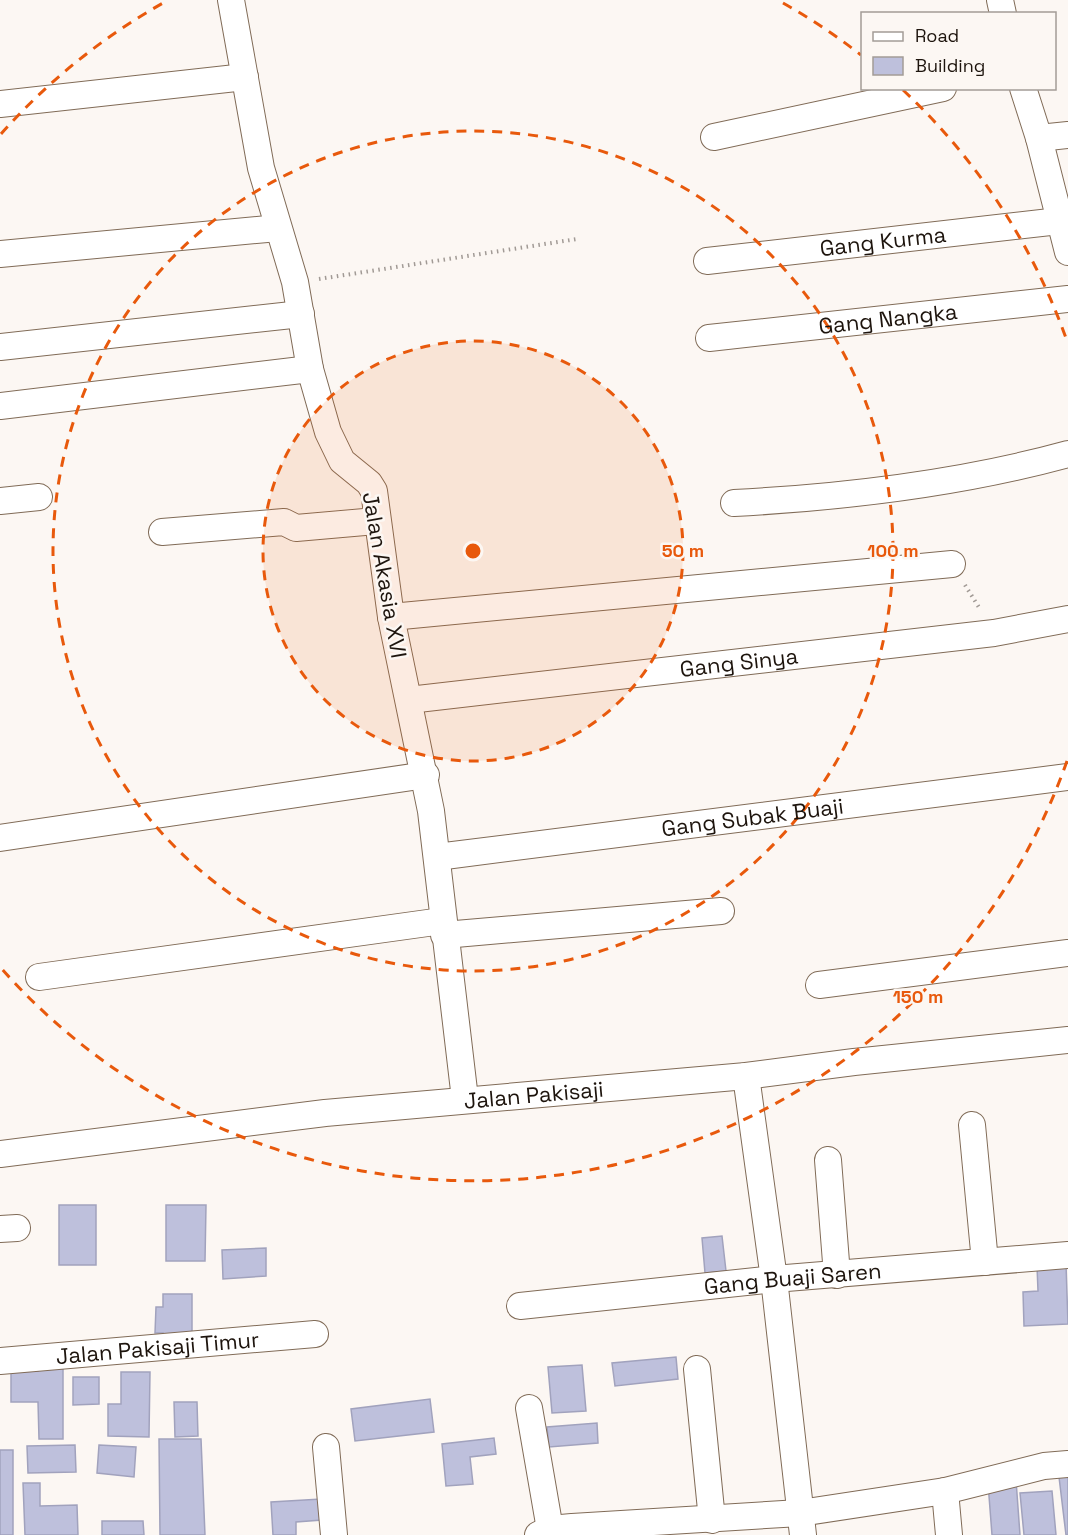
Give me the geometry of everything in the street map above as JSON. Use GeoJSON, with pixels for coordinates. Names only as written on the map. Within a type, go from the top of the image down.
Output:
{"type":"FeatureCollection","features":[{"type":"Feature","properties":{"kind":"street","name":"Jalan Akasia XVI"},"geometry":{"type":"LineString","coordinates":[[231,0],[261,168],[295,282],[310,369],[328,432],[338,454],[374,490],[376,521],[391,617],[426,775],[465,1099]]}},
{"type":"Feature","properties":{"kind":"street"},"geometry":{"type":"LineString","coordinates":[[0,104],[245,77]]}},
{"type":"Feature","properties":{"kind":"street"},"geometry":{"type":"LineString","coordinates":[[714,137],[934,90]]}},
{"type":"Feature","properties":{"kind":"street"},"geometry":{"type":"LineString","coordinates":[[1024,90],[1039,138],[1068,252]]}},
{"type":"Feature","properties":{"kind":"street"},"geometry":{"type":"LineString","coordinates":[[1039,138],[1068,135]]}},
{"type":"Feature","properties":{"kind":"street","name":"Gang Kurma"},"geometry":{"type":"LineString","coordinates":[[707,261],[1059,221]]}},
{"type":"Feature","properties":{"kind":"street"},"geometry":{"type":"LineString","coordinates":[[0,254],[278,228]]}},
{"type":"Feature","properties":{"kind":"street","name":"Gang Nangka"},"geometry":{"type":"LineString","coordinates":[[708,338],[1068,299]]}},
{"type":"Feature","properties":{"kind":"street"},"geometry":{"type":"LineString","coordinates":[[0,347],[301,314]]}},
{"type":"Feature","properties":{"kind":"street"},"geometry":{"type":"LineString","coordinates":[[0,406],[310,369]]}},
{"type":"Feature","properties":{"kind":"street"},"geometry":{"type":"LineString","coordinates":[[734,503],[804,499],[923,485],[963,479],[1068,454]]}},
{"type":"Feature","properties":{"kind":"street"},"geometry":{"type":"LineString","coordinates":[[0,501],[39,496]]}},
{"type":"Feature","properties":{"kind":"street"},"geometry":{"type":"LineString","coordinates":[[162,532],[284,522],[297,528],[376,521]]}},
{"type":"Feature","properties":{"kind":"street"},"geometry":{"type":"LineString","coordinates":[[391,617],[952,564]]}},
{"type":"Feature","properties":{"kind":"street","name":"Gang Sinya"},"geometry":{"type":"LineString","coordinates":[[409,700],[994,633],[1068,619]]}},
{"type":"Feature","properties":{"kind":"street"},"geometry":{"type":"LineString","coordinates":[[0,838],[426,775]]}},
{"type":"Feature","properties":{"kind":"street","name":"Gang Subak Buaji"},"geometry":{"type":"LineString","coordinates":[[437,857],[1068,777]]}},
{"type":"Feature","properties":{"kind":"street"},"geometry":{"type":"LineString","coordinates":[[39,977],[443,928],[721,911]]}},
{"type":"Feature","properties":{"kind":"street"},"geometry":{"type":"LineString","coordinates":[[819,985],[1068,953]]}},
{"type":"Feature","properties":{"kind":"street","name":"Jalan Pakisaji"},"geometry":{"type":"LineString","coordinates":[[0,1154],[325,1113],[746,1076],[854,1062],[1068,1040]]}},
{"type":"Feature","properties":{"kind":"street"},"geometry":{"type":"LineString","coordinates":[[746,1076],[774,1279],[801,1524]]}},
{"type":"Feature","properties":{"kind":"street"},"geometry":{"type":"LineString","coordinates":[[972,1125],[985,1262]]}},
{"type":"Feature","properties":{"kind":"street"},"geometry":{"type":"LineString","coordinates":[[828,1160],[837,1275]]}},
{"type":"Feature","properties":{"kind":"street","name":"Gang Buaji Saren"},"geometry":{"type":"LineString","coordinates":[[520,1306],[774,1279],[1068,1255]]}},
{"type":"Feature","properties":{"kind":"street","name":"Jalan Pakisaji Timur"},"geometry":{"type":"LineString","coordinates":[[0,1361],[315,1334]]}},
{"type":"Feature","properties":{"kind":"street"},"geometry":{"type":"LineString","coordinates":[[697,1369],[715,1525]]}},
{"type":"Feature","properties":{"kind":"street"},"geometry":{"type":"LineString","coordinates":[[529,1408],[546,1533],[715,1525],[801,1524],[1044,1466],[1068,1464]]}},
{"type":"Feature","properties":{"kind":"street"},"geometry":{"type":"LineString","coordinates":[[326,1447],[334,1535]]}},
{"type":"Feature","properties":{"kind":"street"},"geometry":{"type":"LineString","coordinates":[[945,1491],[949,1535]]}},
{"type":"Feature","properties":{"kind":"path"},"geometry":{"type":"LineString","coordinates":[[295,282],[577,239]]}},
{"type":"Feature","properties":{"kind":"path"},"geometry":{"type":"LineString","coordinates":[[952,564],[994,633]]}},
{"type":"Feature","properties":{"kind":"building"},"geometry":{"type":"Polygon","coordinates":[[[59,1205],[96,1205],[96,1265],[59,1265],[59,1205]]]}},
{"type":"Feature","properties":{"kind":"building"},"geometry":{"type":"Polygon","coordinates":[[[166,1205],[206,1205],[205,1261],[166,1261],[166,1205]]]}},
{"type":"Feature","properties":{"kind":"building"},"geometry":{"type":"Polygon","coordinates":[[[722,1236],[726,1271],[705,1273],[702,1238],[722,1236]]]}},
{"type":"Feature","properties":{"kind":"building"},"geometry":{"type":"Polygon","coordinates":[[[266,1248],[266,1276],[223,1279],[222,1250],[266,1248]]]}},
{"type":"Feature","properties":{"kind":"building"},"geometry":{"type":"Polygon","coordinates":[[[1066,1264],[1068,1324],[1024,1326],[1023,1292],[1038,1291],[1037,1266],[1066,1264]]]}},
{"type":"Feature","properties":{"kind":"building"},"geometry":{"type":"Polygon","coordinates":[[[163,1294],[192,1294],[192,1345],[163,1344],[163,1333],[155,1333],[156,1307],[163,1307],[163,1294]]]}},
{"type":"Feature","properties":{"kind":"building"},"geometry":{"type":"Polygon","coordinates":[[[676,1357],[678,1379],[615,1386],[612,1363],[676,1357]]]}},
{"type":"Feature","properties":{"kind":"building"},"geometry":{"type":"Polygon","coordinates":[[[38,1365],[63,1365],[63,1439],[39,1439],[38,1402],[11,1402],[11,1372],[38,1371],[38,1365]]]}},
{"type":"Feature","properties":{"kind":"building"},"geometry":{"type":"Polygon","coordinates":[[[582,1365],[586,1411],[552,1413],[548,1367],[582,1365]]]}},
{"type":"Feature","properties":{"kind":"building"},"geometry":{"type":"Polygon","coordinates":[[[121,1372],[150,1372],[149,1437],[108,1436],[108,1404],[121,1404],[121,1372]]]}},
{"type":"Feature","properties":{"kind":"building"},"geometry":{"type":"Polygon","coordinates":[[[73,1377],[99,1377],[99,1404],[73,1405],[73,1377]]]}},
{"type":"Feature","properties":{"kind":"building"},"geometry":{"type":"Polygon","coordinates":[[[430,1399],[434,1432],[355,1441],[351,1409],[430,1399]]]}},
{"type":"Feature","properties":{"kind":"building"},"geometry":{"type":"Polygon","coordinates":[[[174,1402],[197,1402],[198,1436],[175,1437],[174,1402]]]}},
{"type":"Feature","properties":{"kind":"building"},"geometry":{"type":"Polygon","coordinates":[[[597,1423],[598,1443],[549,1447],[547,1427],[597,1423]]]}},
{"type":"Feature","properties":{"kind":"building"},"geometry":{"type":"Polygon","coordinates":[[[494,1438],[496,1454],[470,1457],[473,1484],[446,1486],[442,1444],[494,1438]]]}},
{"type":"Feature","properties":{"kind":"building"},"geometry":{"type":"Polygon","coordinates":[[[159,1439],[201,1439],[205,1535],[160,1535],[159,1439]]]}},
{"type":"Feature","properties":{"kind":"building"},"geometry":{"type":"Polygon","coordinates":[[[75,1445],[76,1472],[28,1473],[27,1446],[75,1445]]]}},
{"type":"Feature","properties":{"kind":"building"},"geometry":{"type":"Polygon","coordinates":[[[99,1445],[136,1447],[134,1477],[97,1473],[99,1445]]]}},
{"type":"Feature","properties":{"kind":"building"},"geometry":{"type":"Polygon","coordinates":[[[0,1450],[13,1450],[13,1535],[0,1535],[0,1450]]]}},
{"type":"Feature","properties":{"kind":"building"},"geometry":{"type":"Polygon","coordinates":[[[1068,1476],[1068,1535],[1066,1535],[1059,1477],[1068,1476]]]}},
{"type":"Feature","properties":{"kind":"building"},"geometry":{"type":"Polygon","coordinates":[[[1016,1480],[1020,1535],[992,1535],[988,1483],[1016,1480]]]}},
{"type":"Feature","properties":{"kind":"building"},"geometry":{"type":"Polygon","coordinates":[[[23,1483],[40,1483],[40,1506],[77,1505],[78,1535],[25,1535],[23,1483]]]}},
{"type":"Feature","properties":{"kind":"building"},"geometry":{"type":"Polygon","coordinates":[[[1052,1491],[1056,1535],[1024,1535],[1020,1493],[1052,1491]]]}},
{"type":"Feature","properties":{"kind":"building"},"geometry":{"type":"Polygon","coordinates":[[[321,1499],[322,1520],[296,1522],[296,1535],[273,1535],[271,1502],[321,1499]]]}},
{"type":"Feature","properties":{"kind":"building"},"geometry":{"type":"Polygon","coordinates":[[[102,1521],[143,1521],[144,1535],[102,1535],[102,1521]]]}}]}
